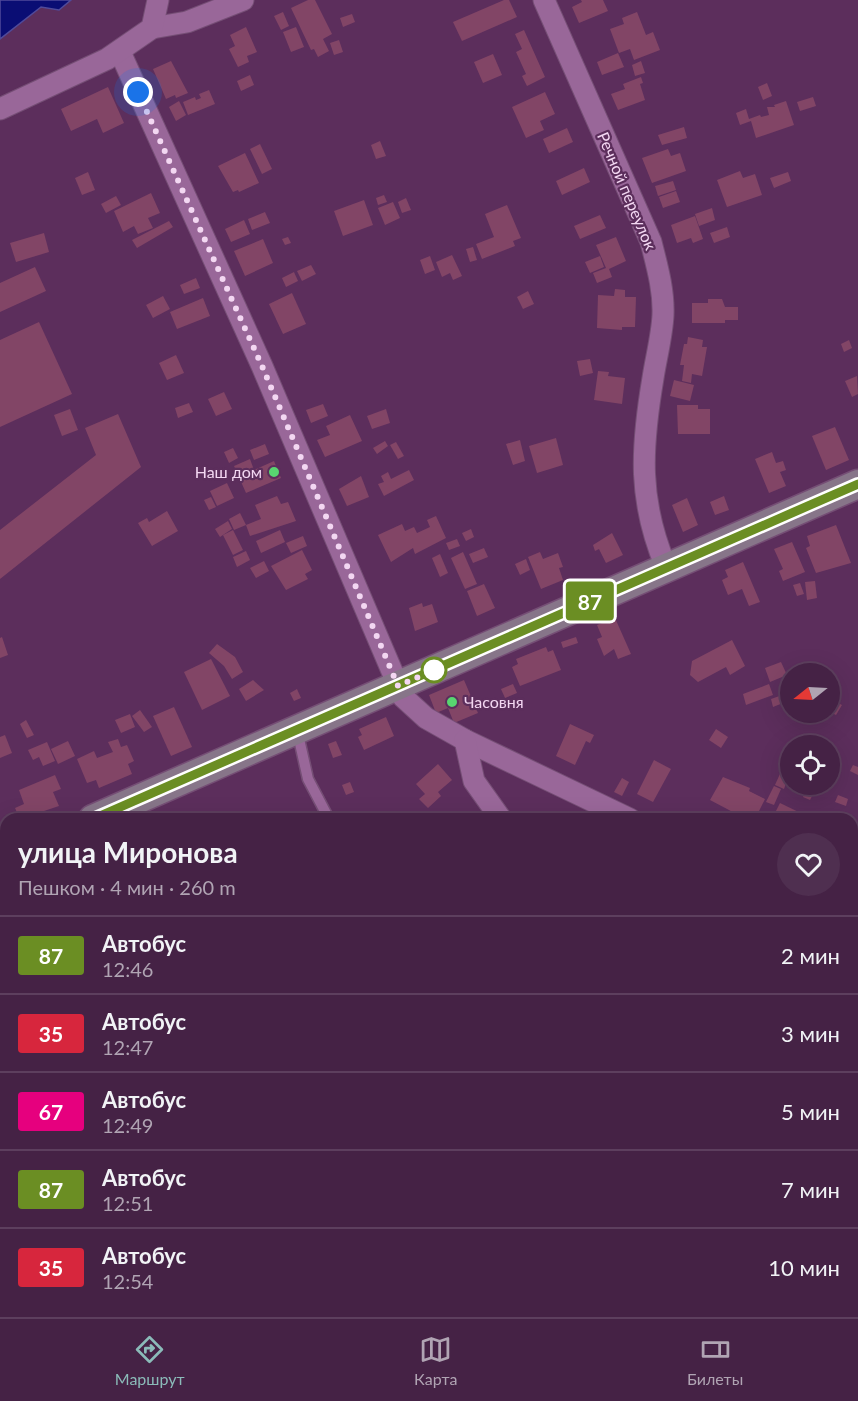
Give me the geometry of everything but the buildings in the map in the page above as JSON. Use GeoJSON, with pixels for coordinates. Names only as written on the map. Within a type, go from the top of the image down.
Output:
{"type":"FeatureCollection","features":[{"type":"Feature","properties":{"kind":"street"},"geometry":{"type":"LineString","coordinates":[[152,28],[158,0]]}},
{"type":"Feature","properties":{"kind":"street"},"geometry":{"type":"LineString","coordinates":[[0,109],[120,52],[152,28],[187,22],[243,0]]}},
{"type":"Feature","properties":{"kind":"street","name":"Речной переулок"},"geometry":{"type":"LineString","coordinates":[[544,0],[654,252],[663,315],[646,415],[642,466],[649,520],[666,567]]}},
{"type":"Feature","properties":{"kind":"street"},"geometry":{"type":"LineString","coordinates":[[120,52],[262,366],[403,697],[426,718],[465,740],[617,813]]}},
{"type":"Feature","properties":{"kind":"street"},"geometry":{"type":"LineString","coordinates":[[106,813],[858,484]]}},
{"type":"Feature","properties":{"kind":"street"},"geometry":{"type":"LineString","coordinates":[[465,740],[474,781],[497,813]]}},
{"type":"Feature","properties":{"kind":"lane"},"geometry":{"type":"LineString","coordinates":[[297,728],[308,779],[326,813]]}},
{"type":"Feature","properties":{"kind":"shaded area"},"geometry":{"type":"Polygon","coordinates":[[[0,0],[71,0],[59,10],[41,7],[0,39],[0,0]]]}},
{"type":"Feature","properties":{"kind":"bus line","name":"87"},"geometry":{"type":"LineString","coordinates":[[106,813],[858,484]]}},
{"type":"Feature","properties":{"kind":"place","name":"Наш дом"},"geometry":{"type":"Point","coordinates":[274,472]}},
{"type":"Feature","properties":{"kind":"place","name":"Часовня"},"geometry":{"type":"Point","coordinates":[452,702]}},
{"type":"Feature","properties":{"kind":"route"},"geometry":{"type":"LineString","coordinates":[[138,92],[262,366],[398,686],[434,670]]}}]}
